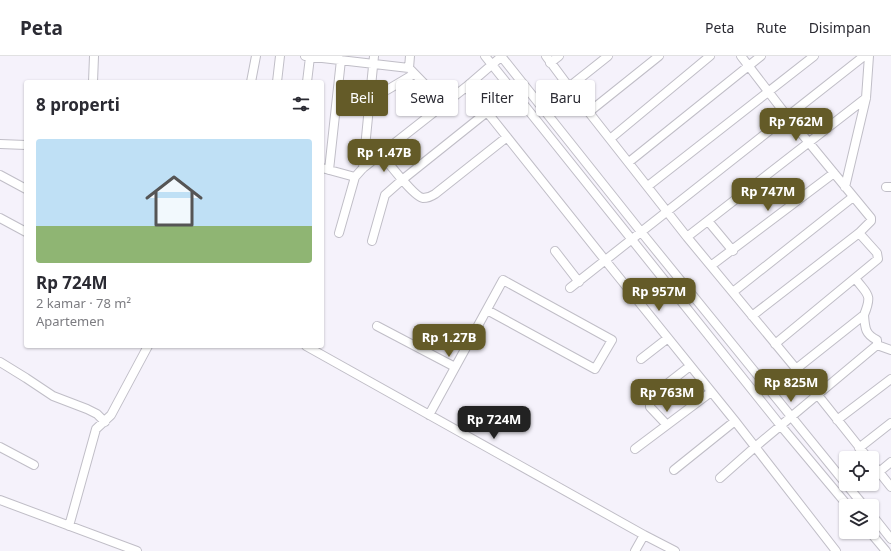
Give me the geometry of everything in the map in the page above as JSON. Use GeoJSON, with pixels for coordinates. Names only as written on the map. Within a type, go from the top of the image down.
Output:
{"type":"FeatureCollection","features":[{"type":"Feature","properties":{"kind":"street"},"geometry":{"type":"LineString","coordinates":[[93,80],[94,56]]}},
{"type":"Feature","properties":{"kind":"street"},"geometry":{"type":"LineString","coordinates":[[252,80],[256,56]]}},
{"type":"Feature","properties":{"kind":"street"},"geometry":{"type":"LineString","coordinates":[[277,80],[280,56]]}},
{"type":"Feature","properties":{"kind":"street"},"geometry":{"type":"LineString","coordinates":[[307,80],[308,56],[341,60],[374,60],[412,71],[421,80]]}},
{"type":"Feature","properties":{"kind":"street"},"geometry":{"type":"LineString","coordinates":[[410,56],[412,71]]}},
{"type":"Feature","properties":{"kind":"street"},"geometry":{"type":"LineString","coordinates":[[485,56],[781,426],[842,499]]}},
{"type":"Feature","properties":{"kind":"street"},"geometry":{"type":"LineString","coordinates":[[474,80],[502,56],[642,233],[839,475]]}},
{"type":"Feature","properties":{"kind":"street"},"geometry":{"type":"LineString","coordinates":[[559,56],[548,59],[564,80]]}},
{"type":"Feature","properties":{"kind":"street"},"geometry":{"type":"LineString","coordinates":[[578,80],[608,56]]}},
{"type":"Feature","properties":{"kind":"street"},"geometry":{"type":"LineString","coordinates":[[595,106],[659,56]]}},
{"type":"Feature","properties":{"kind":"street"},"geometry":{"type":"LineString","coordinates":[[610,139],[710,56]]}},
{"type":"Feature","properties":{"kind":"street"},"geometry":{"type":"LineString","coordinates":[[741,56],[787,116],[871,218],[870,223],[859,233],[752,316]]}},
{"type":"Feature","properties":{"kind":"street"},"geometry":{"type":"LineString","coordinates":[[629,162],[761,56]]}},
{"type":"Feature","properties":{"kind":"street"},"geometry":{"type":"LineString","coordinates":[[648,186],[814,56]]}},
{"type":"Feature","properties":{"kind":"street"},"geometry":{"type":"LineString","coordinates":[[570,288],[642,233],[864,56]]}},
{"type":"Feature","properties":{"kind":"street"},"geometry":{"type":"LineString","coordinates":[[845,187],[866,98],[869,56]]}},
{"type":"Feature","properties":{"kind":"street"},"geometry":{"type":"LineString","coordinates":[[341,60],[325,169],[355,176]]}},
{"type":"Feature","properties":{"kind":"street"},"geometry":{"type":"LineString","coordinates":[[363,168],[374,60]]}},
{"type":"Feature","properties":{"kind":"street"},"geometry":{"type":"LineString","coordinates":[[388,89],[412,71]]}},
{"type":"Feature","properties":{"kind":"street"},"geometry":{"type":"LineString","coordinates":[[458,93],[466,87]]}},
{"type":"Feature","properties":{"kind":"street"},"geometry":{"type":"LineString","coordinates":[[687,237],[866,98]]}},
{"type":"Feature","properties":{"kind":"street"},"geometry":{"type":"LineString","coordinates":[[339,233],[355,176],[429,116]]}},
{"type":"Feature","properties":{"kind":"street"},"geometry":{"type":"LineString","coordinates":[[372,241],[385,195],[482,116]]}},
{"type":"Feature","properties":{"kind":"street"},"geometry":{"type":"LineString","coordinates":[[490,116],[735,421],[836,551]]}},
{"type":"Feature","properties":{"kind":"street"},"geometry":{"type":"LineString","coordinates":[[591,116],[669,211],[687,237],[712,265],[862,451]]}},
{"type":"Feature","properties":{"kind":"street"},"geometry":{"type":"LineString","coordinates":[[381,154],[402,180],[420,197],[425,198],[435,194],[507,137]]}},
{"type":"Feature","properties":{"kind":"street"},"geometry":{"type":"LineString","coordinates":[[0,144],[24,145]]}},
{"type":"Feature","properties":{"kind":"street"},"geometry":{"type":"LineString","coordinates":[[712,265],[733,251],[834,174]]}},
{"type":"Feature","properties":{"kind":"street"},"geometry":{"type":"LineString","coordinates":[[0,175],[24,188]]}},
{"type":"Feature","properties":{"kind":"street"},"geometry":{"type":"LineString","coordinates":[[10,180],[24,181]]}},
{"type":"Feature","properties":{"kind":"street"},"geometry":{"type":"LineString","coordinates":[[733,292],[854,197]]}},
{"type":"Feature","properties":{"kind":"street"},"geometry":{"type":"LineString","coordinates":[[0,218],[24,231]]}},
{"type":"Feature","properties":{"kind":"street"},"geometry":{"type":"LineString","coordinates":[[708,221],[733,251]]}},
{"type":"Feature","properties":{"kind":"street"},"geometry":{"type":"LineString","coordinates":[[775,344],[878,259],[878,256],[859,233]]}},
{"type":"Feature","properties":{"kind":"street"},"geometry":{"type":"LineString","coordinates":[[554,250],[579,282]]}},
{"type":"Feature","properties":{"kind":"street"},"geometry":{"type":"LineString","coordinates":[[796,369],[864,315],[869,304],[869,297],[855,278]]}},
{"type":"Feature","properties":{"kind":"street"},"geometry":{"type":"LineString","coordinates":[[429,416],[503,280],[612,340],[595,369],[487,310]]}},
{"type":"Feature","properties":{"kind":"street"},"geometry":{"type":"LineString","coordinates":[[720,478],[791,416],[877,345],[878,340],[871,337],[867,331],[864,315]]}},
{"type":"Feature","properties":{"kind":"street"},"geometry":{"type":"LineString","coordinates":[[378,326],[456,367]]}},
{"type":"Feature","properties":{"kind":"street"},"geometry":{"type":"LineString","coordinates":[[641,359],[668,338]]}},
{"type":"Feature","properties":{"kind":"street"},"geometry":{"type":"LineString","coordinates":[[877,345],[891,350]]}},
{"type":"Feature","properties":{"kind":"street"},"geometry":{"type":"LineString","coordinates":[[69,526],[96,429],[105,422],[115,408],[147,348]]}},
{"type":"Feature","properties":{"kind":"street"},"geometry":{"type":"LineString","coordinates":[[310,348],[429,416],[674,551]]}},
{"type":"Feature","properties":{"kind":"street"},"geometry":{"type":"LineString","coordinates":[[0,362],[53,396],[97,414],[105,422]]}},
{"type":"Feature","properties":{"kind":"street"},"geometry":{"type":"LineString","coordinates":[[667,425],[650,407],[650,400],[658,391],[690,366]]}},
{"type":"Feature","properties":{"kind":"street"},"geometry":{"type":"LineString","coordinates":[[837,420],[891,379]]}},
{"type":"Feature","properties":{"kind":"street"},"geometry":{"type":"LineString","coordinates":[[635,449],[711,392]]}},
{"type":"Feature","properties":{"kind":"street"},"geometry":{"type":"LineString","coordinates":[[674,470],[735,421]]}},
{"type":"Feature","properties":{"kind":"street"},"geometry":{"type":"LineString","coordinates":[[859,448],[891,423]]}},
{"type":"Feature","properties":{"kind":"street"},"geometry":{"type":"LineString","coordinates":[[0,448],[34,464]]}},
{"type":"Feature","properties":{"kind":"street"},"geometry":{"type":"LineString","coordinates":[[891,462],[879,472],[891,487]]}},
{"type":"Feature","properties":{"kind":"street"},"geometry":{"type":"LineString","coordinates":[[852,491],[858,499]]}},
{"type":"Feature","properties":{"kind":"street"},"geometry":{"type":"LineString","coordinates":[[0,500],[137,551]]}},
{"type":"Feature","properties":{"kind":"street"},"geometry":{"type":"LineString","coordinates":[[879,524],[891,539]]}},
{"type":"Feature","properties":{"kind":"street"},"geometry":{"type":"LineString","coordinates":[[635,551],[644,535]]}},
{"type":"Feature","properties":{"kind":"street"},"geometry":{"type":"LineString","coordinates":[[876,539],[886,551]]}}]}
